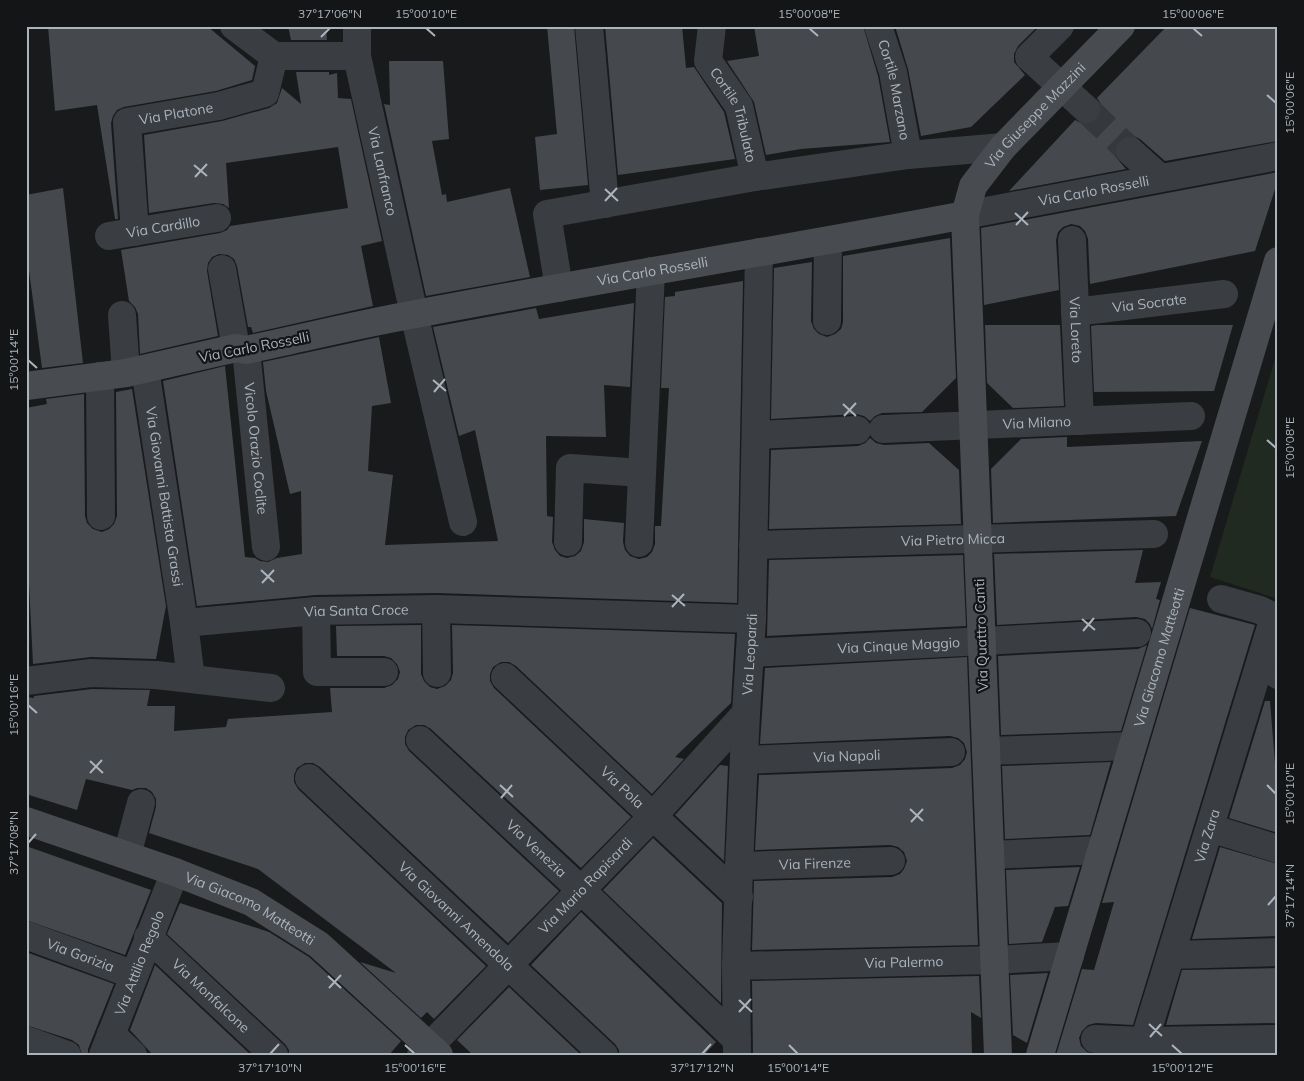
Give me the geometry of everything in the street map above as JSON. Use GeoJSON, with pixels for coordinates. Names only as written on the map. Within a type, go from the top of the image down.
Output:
{"type":"FeatureCollection","features":[{"type":"Feature","properties":{"kind":"main road","name":"Via Giuseppe Mazzini"},"geometry":{"type":"LineString","coordinates":[[965,215],[973,186],[1002,147],[1121,26]]}},
{"type":"Feature","properties":{"kind":"main road","name":"Via Carlo Rosselli"},"geometry":{"type":"LineString","coordinates":[[26,386],[136,371],[414,314],[759,252],[828,242],[965,215]]}},
{"type":"Feature","properties":{"kind":"main road","name":"Via Quattro Canti"},"geometry":{"type":"LineString","coordinates":[[965,215],[998,1055]]}},
{"type":"Feature","properties":{"kind":"main road","name":"Via Giacomo Matteotti"},"geometry":{"type":"LineString","coordinates":[[1040,1055],[1278,261]]}},
{"type":"Feature","properties":{"kind":"main road","name":"Via Giacomo Matteotti"},"geometry":{"type":"LineString","coordinates":[[26,821],[175,872],[251,902],[319,944],[430,1052]]}},
{"type":"Feature","properties":{"kind":"street"},"geometry":{"type":"LineString","coordinates":[[234,26],[274,56],[357,56]]}},
{"type":"Feature","properties":{"kind":"street","name":"Via Lanfranco"},"geometry":{"type":"LineString","coordinates":[[357,26],[357,56],[414,314],[464,522]]}},
{"type":"Feature","properties":{"kind":"street"},"geometry":{"type":"LineString","coordinates":[[589,26],[605,204]]}},
{"type":"Feature","properties":{"kind":"street","name":"Cortile Tribulato"},"geometry":{"type":"LineString","coordinates":[[712,26],[708,61],[739,106],[755,177]]}},
{"type":"Feature","properties":{"kind":"street","name":"Cortile Marzano"},"geometry":{"type":"LineString","coordinates":[[878,26],[893,72],[908,155]]}},
{"type":"Feature","properties":{"kind":"street"},"geometry":{"type":"LineString","coordinates":[[1060,26],[1029,57],[1086,109]]}},
{"type":"Feature","properties":{"kind":"street","name":"Via Platone"},"geometry":{"type":"LineString","coordinates":[[122,234],[127,122],[218,106],[265,93],[274,56]]}},
{"type":"Feature","properties":{"kind":"street"},"geometry":{"type":"LineString","coordinates":[[560,288],[547,214],[755,177],[908,155],[1002,147]]}},
{"type":"Feature","properties":{"kind":"street"},"geometry":{"type":"LineString","coordinates":[[1130,151],[1160,178]]}},
{"type":"Feature","properties":{"kind":"street","name":"Via Carlo Rosselli"},"geometry":{"type":"LineString","coordinates":[[965,215],[1278,156]]}},
{"type":"Feature","properties":{"kind":"street","name":"Via Cardillo"},"geometry":{"type":"LineString","coordinates":[[122,234],[217,218]]}},
{"type":"Feature","properties":{"kind":"street","name":"Via Loreto"},"geometry":{"type":"LineString","coordinates":[[1072,240],[1080,421]]}},
{"type":"Feature","properties":{"kind":"street"},"geometry":{"type":"LineString","coordinates":[[827,321],[828,242]]}},
{"type":"Feature","properties":{"kind":"street","name":"Via Leopardi"},"geometry":{"type":"LineString","coordinates":[[736,1050],[739,866],[752,619],[759,252]]}},
{"type":"Feature","properties":{"kind":"street"},"geometry":{"type":"LineString","coordinates":[[222,269],[241,349]]}},
{"type":"Feature","properties":{"kind":"street"},"geometry":{"type":"LineString","coordinates":[[639,543],[651,271]]}},
{"type":"Feature","properties":{"kind":"street","name":"Via Socrate"},"geometry":{"type":"LineString","coordinates":[[1075,312],[1224,294]]}},
{"type":"Feature","properties":{"kind":"street"},"geometry":{"type":"LineString","coordinates":[[122,315],[136,371]]}},
{"type":"Feature","properties":{"kind":"street","name":"Vicolo Orazio Coclite"},"geometry":{"type":"LineString","coordinates":[[241,349],[266,547]]}},
{"type":"Feature","properties":{"kind":"street","name":"Via Giovanni Battista Grassi"},"geometry":{"type":"LineString","coordinates":[[136,371],[184,623]]}},
{"type":"Feature","properties":{"kind":"street"},"geometry":{"type":"LineString","coordinates":[[100,376],[101,516]]}},
{"type":"Feature","properties":{"kind":"street","name":"Via Milano"},"geometry":{"type":"LineString","coordinates":[[884,429],[1191,416]]}},
{"type":"Feature","properties":{"kind":"street"},"geometry":{"type":"LineString","coordinates":[[756,435],[857,430]]}},
{"type":"Feature","properties":{"kind":"street"},"geometry":{"type":"LineString","coordinates":[[568,542],[570,468],[642,473]]}},
{"type":"Feature","properties":{"kind":"street","name":"Via Pietro Micca"},"geometry":{"type":"LineString","coordinates":[[752,545],[1154,534]]}},
{"type":"Feature","properties":{"kind":"street"},"geometry":{"type":"LineString","coordinates":[[1221,599],[1260,610],[1274,617],[1278,675]]}},
{"type":"Feature","properties":{"kind":"street"},"geometry":{"type":"LineString","coordinates":[[436,609],[437,673]]}},
{"type":"Feature","properties":{"kind":"street","name":"Via Santa Croce"},"geometry":{"type":"LineString","coordinates":[[184,623],[316,611],[436,609],[752,619]]}},
{"type":"Feature","properties":{"kind":"street"},"geometry":{"type":"LineString","coordinates":[[316,611],[317,672],[384,672]]}},
{"type":"Feature","properties":{"kind":"street","name":"Via Zara"},"geometry":{"type":"LineString","coordinates":[[1142,1048],[1274,617]]}},
{"type":"Feature","properties":{"kind":"street"},"geometry":{"type":"LineString","coordinates":[[184,623],[191,679]]}},
{"type":"Feature","properties":{"kind":"street","name":"Via Cinque Maggio"},"geometry":{"type":"LineString","coordinates":[[750,653],[1137,633]]}},
{"type":"Feature","properties":{"kind":"street"},"geometry":{"type":"LineString","coordinates":[[26,681],[91,673],[156,675],[271,688]]}},
{"type":"Feature","properties":{"kind":"street","name":"Via Pola"},"geometry":{"type":"LineString","coordinates":[[505,677],[739,897]]}},
{"type":"Feature","properties":{"kind":"street","name":"Via Mario Rapisardi"},"geometry":{"type":"LineString","coordinates":[[430,1052],[508,964],[652,817],[746,713]]}},
{"type":"Feature","properties":{"kind":"street","name":"Via Venezia"},"geometry":{"type":"LineString","coordinates":[[420,740],[581,890],[736,1050]]}},
{"type":"Feature","properties":{"kind":"street"},"geometry":{"type":"LineString","coordinates":[[986,751],[1132,746]]}},
{"type":"Feature","properties":{"kind":"street","name":"Via Napoli"},"geometry":{"type":"LineString","coordinates":[[744,760],[951,752]]}},
{"type":"Feature","properties":{"kind":"street","name":"Via Giovanni Amendola"},"geometry":{"type":"LineString","coordinates":[[309,778],[604,1055]]}},
{"type":"Feature","properties":{"kind":"street"},"geometry":{"type":"LineString","coordinates":[[127,856],[141,803]]}},
{"type":"Feature","properties":{"kind":"street"},"geometry":{"type":"LineString","coordinates":[[1210,828],[1278,849]]}},
{"type":"Feature","properties":{"kind":"street"},"geometry":{"type":"LineString","coordinates":[[991,855],[1101,850]]}},
{"type":"Feature","properties":{"kind":"street","name":"Via Firenze"},"geometry":{"type":"LineString","coordinates":[[739,866],[891,861]]}},
{"type":"Feature","properties":{"kind":"street","name":"Via Attilio Regolo"},"geometry":{"type":"LineString","coordinates":[[107,1044],[175,872]]}},
{"type":"Feature","properties":{"kind":"street","name":"Via Gorizia"},"geometry":{"type":"LineString","coordinates":[[26,935],[134,975]]}},
{"type":"Feature","properties":{"kind":"street","name":"Via Monfalcone"},"geometry":{"type":"LineString","coordinates":[[148,937],[274,1055]]}},
{"type":"Feature","properties":{"kind":"street"},"geometry":{"type":"LineString","coordinates":[[1172,955],[1278,952]]}},
{"type":"Feature","properties":{"kind":"street","name":"Via Palermo"},"geometry":{"type":"LineString","coordinates":[[736,966],[994,960],[1070,956]]}},
{"type":"Feature","properties":{"kind":"street"},"geometry":{"type":"LineString","coordinates":[[1095,1039],[1142,1048],[1237,1047],[1278,1039]]}},
{"type":"Feature","properties":{"kind":"street"},"geometry":{"type":"LineString","coordinates":[[26,1040],[67,1055]]}},
{"type":"Feature","properties":{"kind":"street"},"geometry":{"type":"LineString","coordinates":[[107,1044],[133,1055]]}},
{"type":"Feature","properties":{"kind":"shaded area"},"geometry":{"type":"Polygon","coordinates":[[[1278,349],[1278,599],[1210,577],[1278,349]]]}},
{"type":"Feature","properties":{"kind":"building"},"geometry":{"type":"Polygon","coordinates":[[[48,26],[207,26],[255,66],[252,80],[216,91],[124,107],[117,110],[111,123],[118,219],[115,219],[97,105],[55,111],[48,26]]]}},
{"type":"Feature","properties":{"kind":"building"},"geometry":{"type":"Polygon","coordinates":[[[288,26],[326,26],[327,40],[291,40],[288,26]]]}},
{"type":"Feature","properties":{"kind":"building"},"geometry":{"type":"Polygon","coordinates":[[[547,26],[574,26],[588,185],[540,190],[535,137],[557,134],[547,26]]]}},
{"type":"Feature","properties":{"kind":"building"},"geometry":{"type":"Polygon","coordinates":[[[605,26],[682,26],[686,68],[694,67],[724,112],[735,159],[618,175],[605,26]]]}},
{"type":"Feature","properties":{"kind":"building"},"geometry":{"type":"Polygon","coordinates":[[[754,26],[863,26],[878,76],[890,142],[801,149],[766,155],[754,102],[727,61],[759,56],[754,26]]]}},
{"type":"Feature","properties":{"kind":"building"},"geometry":{"type":"Polygon","coordinates":[[[895,26],[1038,26],[1018,46],[1014,54],[1014,62],[1025,75],[971,127],[921,136],[908,69],[895,26]]]}},
{"type":"Feature","properties":{"kind":"building"},"geometry":{"type":"Polygon","coordinates":[[[1167,26],[1278,26],[1278,141],[1165,161],[1140,139],[1134,136],[1126,136],[1119,140],[1115,148],[1115,156],[1126,169],[1009,191],[1075,120],[1083,124],[1091,124],[1097,120],[1101,112],[1101,104],[1097,98],[1167,26]]]}},
{"type":"Feature","properties":{"kind":"building"},"geometry":{"type":"Polygon","coordinates":[[[389,61],[443,61],[449,139],[432,141],[442,195],[446,194],[447,202],[510,188],[530,277],[426,296],[384,104],[390,105],[389,61]]]}},
{"type":"Feature","properties":{"kind":"building"},"geometry":{"type":"Polygon","coordinates":[[[296,72],[329,72],[329,75],[337,73],[338,98],[351,99],[382,241],[361,246],[373,306],[253,333],[251,327],[248,327],[237,266],[234,259],[228,255],[219,254],[212,257],[208,263],[207,271],[218,336],[140,354],[138,314],[135,307],[129,301],[121,250],[220,233],[227,230],[230,226],[348,208],[338,147],[226,163],[229,208],[223,204],[214,203],[149,213],[144,135],[222,121],[269,108],[277,103],[282,88],[301,104],[296,72]]]}},
{"type":"Feature","properties":{"kind":"building"},"geometry":{"type":"Polygon","coordinates":[[[1278,172],[1278,180],[1255,251],[1090,284],[1088,239],[1085,231],[1080,226],[1071,224],[1063,227],[1058,232],[1056,240],[1059,290],[984,305],[981,228],[1278,172]]]}},
{"type":"Feature","properties":{"kind":"building"},"geometry":{"type":"Polygon","coordinates":[[[63,188],[83,363],[42,368],[26,248],[26,195],[63,188]]]}},
{"type":"Feature","properties":{"kind":"building"},"geometry":{"type":"Polygon","coordinates":[[[950,238],[956,378],[922,412],[882,413],[870,421],[864,416],[856,414],[771,419],[774,268],[812,262],[811,321],[814,329],[819,334],[827,337],[841,329],[843,322],[843,256],[950,238]]]}},
{"type":"Feature","properties":{"kind":"building"},"geometry":{"type":"Polygon","coordinates":[[[743,281],[737,603],[436,593],[316,595],[197,606],[163,381],[225,366],[245,557],[268,562],[277,558],[302,554],[301,491],[290,494],[266,391],[263,362],[379,337],[391,403],[372,406],[368,471],[393,475],[385,545],[498,541],[475,430],[459,436],[433,327],[536,308],[539,319],[634,303],[630,387],[604,385],[606,437],[546,436],[547,516],[553,517],[552,542],[560,556],[567,558],[575,556],[581,551],[584,542],[584,519],[624,523],[623,542],[625,550],[630,556],[639,559],[647,557],[652,552],[655,544],[655,526],[661,526],[669,388],[661,388],[665,297],[675,296],[675,292],[743,281]]]}},
{"type":"Feature","properties":{"kind":"building"},"geometry":{"type":"Polygon","coordinates":[[[985,325],[1060,325],[1064,406],[1013,408],[987,383],[985,325]]]}},
{"type":"Feature","properties":{"kind":"building"},"geometry":{"type":"Polygon","coordinates":[[[1233,325],[1214,391],[1094,392],[1091,326],[1233,325]]]}},
{"type":"Feature","properties":{"kind":"building"},"geometry":{"type":"Polygon","coordinates":[[[132,389],[166,606],[156,659],[91,657],[33,664],[26,523],[26,408],[47,404],[46,399],[84,394],[85,516],[87,523],[93,529],[102,532],[114,524],[117,516],[116,392],[132,389]]]}},
{"type":"Feature","properties":{"kind":"building"},"geometry":{"type":"Polygon","coordinates":[[[1067,437],[1067,447],[1202,441],[1176,516],[993,523],[991,469],[1021,439],[1067,437]]]}},
{"type":"Feature","properties":{"kind":"building"},"geometry":{"type":"Polygon","coordinates":[[[870,438],[876,443],[884,445],[929,443],[959,470],[961,524],[769,529],[771,450],[858,446],[870,438]]]}},
{"type":"Feature","properties":{"kind":"building"},"geometry":{"type":"Polygon","coordinates":[[[1143,550],[1135,583],[1161,582],[1156,599],[1160,600],[1152,629],[1145,619],[1136,617],[997,625],[994,554],[1143,550]]]}},
{"type":"Feature","properties":{"kind":"building"},"geometry":{"type":"Polygon","coordinates":[[[963,555],[966,626],[767,636],[769,560],[963,555]]]}},
{"type":"Feature","properties":{"kind":"building"},"geometry":{"type":"Polygon","coordinates":[[[1190,608],[1255,625],[1133,1025],[1096,1023],[1088,1025],[1082,1031],[1079,1038],[1081,1046],[1087,1052],[1098,1055],[1056,1055],[1082,969],[1094,970],[1114,902],[1102,903],[1190,608]]]}},
{"type":"Feature","properties":{"kind":"building"},"geometry":{"type":"Polygon","coordinates":[[[421,625],[421,674],[424,681],[430,687],[437,689],[445,686],[451,680],[453,673],[452,625],[735,634],[731,703],[675,757],[684,759],[652,794],[516,666],[509,662],[501,662],[493,667],[490,681],[494,688],[631,817],[581,868],[431,729],[424,725],[416,725],[408,730],[405,744],[409,751],[559,891],[508,943],[320,767],[313,763],[305,763],[297,768],[294,782],[298,789],[486,966],[434,1019],[427,1012],[421,1018],[360,962],[396,973],[258,869],[149,833],[156,807],[156,799],[152,792],[146,788],[132,790],[86,779],[77,810],[26,794],[26,697],[34,698],[34,696],[92,689],[150,690],[147,706],[175,706],[174,731],[226,727],[228,719],[332,712],[330,688],[384,688],[392,685],[398,679],[400,672],[397,664],[391,658],[384,656],[337,656],[336,626],[421,625]]]}},
{"type":"Feature","properties":{"kind":"building"},"geometry":{"type":"Polygon","coordinates":[[[1147,645],[1121,731],[1001,735],[998,656],[1138,649],[1147,645]]]}},
{"type":"Feature","properties":{"kind":"building"},"geometry":{"type":"Polygon","coordinates":[[[967,657],[978,945],[752,950],[754,881],[892,877],[900,874],[907,861],[904,852],[898,847],[890,845],[755,850],[759,775],[952,768],[960,765],[965,759],[967,752],[964,743],[958,738],[950,736],[760,744],[765,668],[967,657]]]}},
{"type":"Feature","properties":{"kind":"building"},"geometry":{"type":"Polygon","coordinates":[[[1265,701],[1270,701],[1278,800],[1278,833],[1229,818],[1265,701]]]}},
{"type":"Feature","properties":{"kind":"building"},"geometry":{"type":"Polygon","coordinates":[[[1111,762],[1090,835],[1005,839],[1002,766],[1111,762]]]}},
{"type":"Feature","properties":{"kind":"building"},"geometry":{"type":"Polygon","coordinates":[[[720,765],[728,766],[724,861],[675,815],[720,765]]]}},
{"type":"Feature","properties":{"kind":"building"},"geometry":{"type":"Polygon","coordinates":[[[653,838],[722,903],[721,1003],[603,890],[653,838]]]}},
{"type":"Feature","properties":{"kind":"building"},"geometry":{"type":"Polygon","coordinates":[[[26,846],[151,890],[125,955],[26,920],[26,846]]]}},
{"type":"Feature","properties":{"kind":"building"},"geometry":{"type":"Polygon","coordinates":[[[1220,847],[1278,864],[1278,936],[1192,939],[1220,847]]]}},
{"type":"Feature","properties":{"kind":"building"},"geometry":{"type":"Polygon","coordinates":[[[1080,867],[1068,906],[1055,907],[1042,942],[1009,944],[1006,870],[1080,867]]]}},
{"type":"Feature","properties":{"kind":"building"},"geometry":{"type":"Polygon","coordinates":[[[180,903],[269,932],[309,957],[401,1041],[389,1055],[289,1055],[289,1050],[285,1044],[167,934],[180,903]]]}},
{"type":"Feature","properties":{"kind":"building"},"geometry":{"type":"Polygon","coordinates":[[[581,912],[716,1042],[704,1055],[619,1055],[619,1050],[615,1044],[531,965],[581,912]]]}},
{"type":"Feature","properties":{"kind":"building"},"geometry":{"type":"Polygon","coordinates":[[[26,952],[114,984],[88,1049],[88,1055],[82,1055],[79,1045],[72,1040],[26,1025],[26,952]]]}},
{"type":"Feature","properties":{"kind":"building"},"geometry":{"type":"Polygon","coordinates":[[[155,965],[251,1055],[153,1055],[130,1030],[155,965]]]}},
{"type":"Feature","properties":{"kind":"building"},"geometry":{"type":"Polygon","coordinates":[[[1278,968],[1278,1023],[1166,1025],[1182,970],[1278,968]]]}},
{"type":"Feature","properties":{"kind":"building"},"geometry":{"type":"Polygon","coordinates":[[[1048,973],[1027,1043],[1013,1035],[1010,975],[1048,973]]]}},
{"type":"Feature","properties":{"kind":"building"},"geometry":{"type":"Polygon","coordinates":[[[979,976],[981,1018],[971,1012],[972,1055],[753,1055],[752,981],[979,976]]]}},
{"type":"Feature","properties":{"kind":"building"},"geometry":{"type":"Polygon","coordinates":[[[509,987],[581,1055],[473,1055],[457,1040],[509,987]]]}},
{"type":"Feature","properties":{"kind":"tunnel"},"geometry":{"type":"LineString","coordinates":[[1086,109],[1130,151]]}}]}
